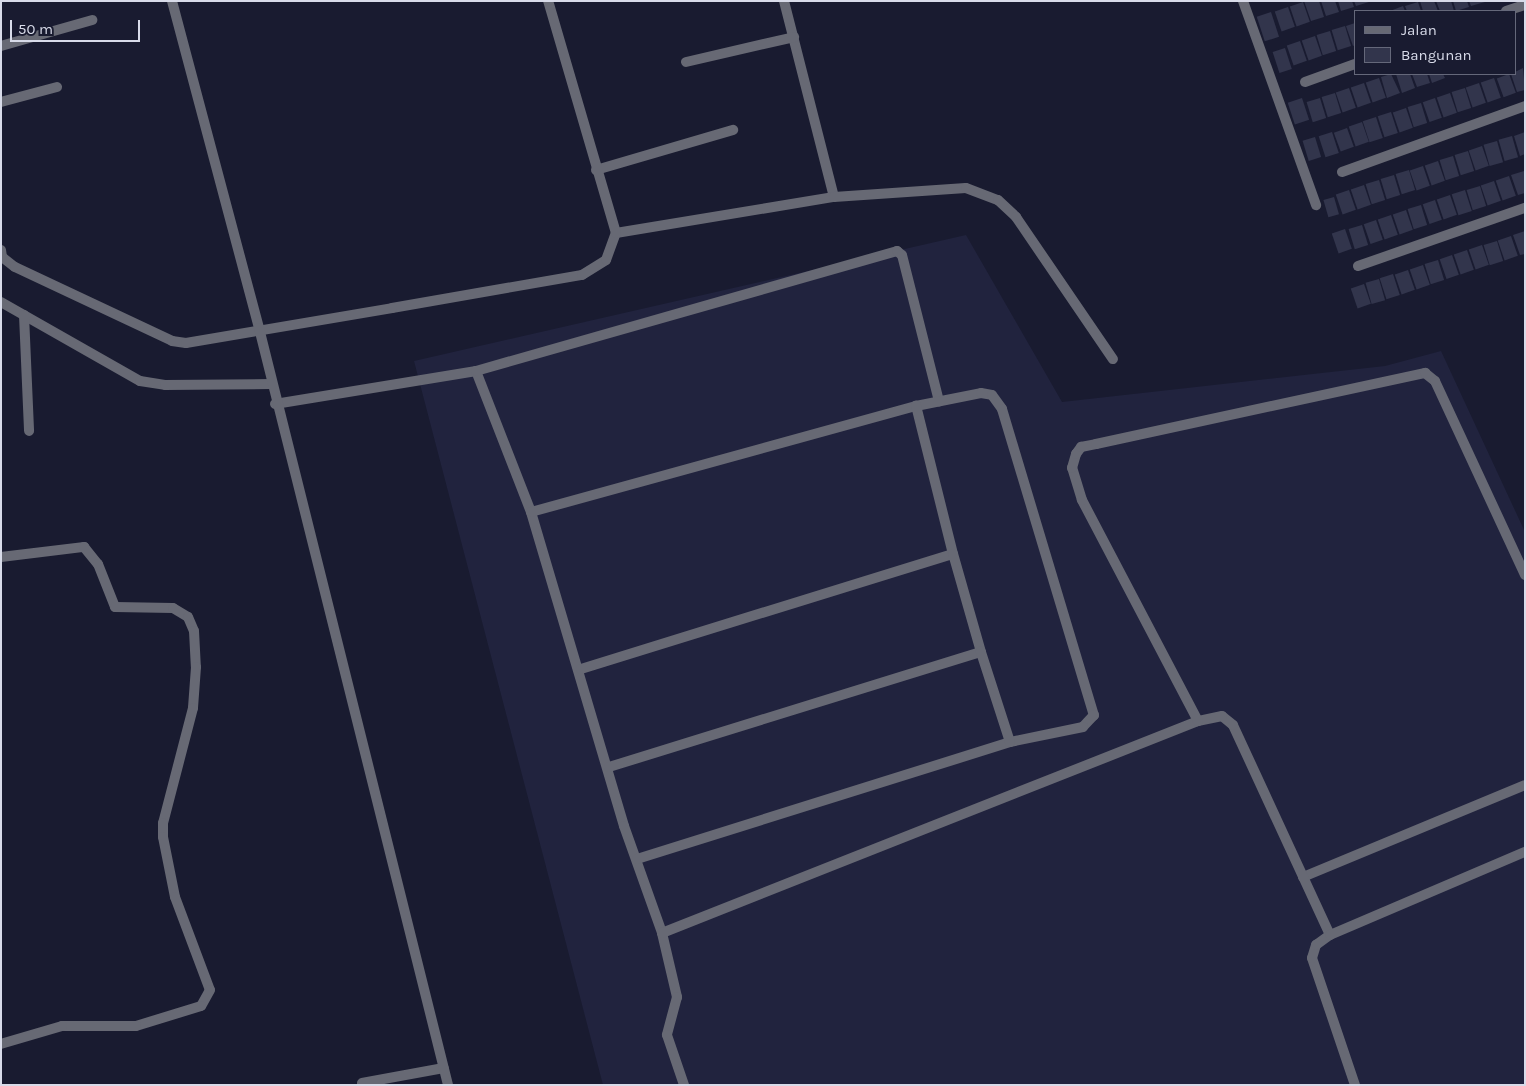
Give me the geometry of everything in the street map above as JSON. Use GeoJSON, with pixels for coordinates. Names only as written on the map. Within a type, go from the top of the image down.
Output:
{"type":"FeatureCollection","features":[{"type":"Feature","properties":{"kind":"street"},"geometry":{"type":"LineString","coordinates":[[172,1],[259,328],[275,404],[448,1085]]}},
{"type":"Feature","properties":{"kind":"street"},"geometry":{"type":"LineString","coordinates":[[1,250],[2,256],[15,266],[172,341],[186,343],[259,328],[392,308],[593,271],[606,260],[616,233],[548,1]]}},
{"type":"Feature","properties":{"kind":"street"},"geometry":{"type":"LineString","coordinates":[[784,1],[834,197]]}},
{"type":"Feature","properties":{"kind":"street"},"geometry":{"type":"LineString","coordinates":[[1243,1],[1316,205]]}},
{"type":"Feature","properties":{"kind":"street"},"geometry":{"type":"LineString","coordinates":[[1509,10],[1524,5]]}},
{"type":"Feature","properties":{"kind":"street"},"geometry":{"type":"LineString","coordinates":[[1,46],[92,20]]}},
{"type":"Feature","properties":{"kind":"street"},"geometry":{"type":"LineString","coordinates":[[686,62],[794,37]]}},
{"type":"Feature","properties":{"kind":"street"},"geometry":{"type":"LineString","coordinates":[[1305,82],[1354,64]]}},
{"type":"Feature","properties":{"kind":"street"},"geometry":{"type":"LineString","coordinates":[[1,102],[57,87]]}},
{"type":"Feature","properties":{"kind":"street"},"geometry":{"type":"LineString","coordinates":[[1342,172],[1525,106]]}},
{"type":"Feature","properties":{"kind":"street"},"geometry":{"type":"LineString","coordinates":[[596,170],[733,130]]}},
{"type":"Feature","properties":{"kind":"street"},"geometry":{"type":"LineString","coordinates":[[616,233],[834,197],[966,188],[998,200],[1016,217],[1114,359]]}},
{"type":"Feature","properties":{"kind":"street"},"geometry":{"type":"LineString","coordinates":[[1358,266],[1525,208]]}},
{"type":"Feature","properties":{"kind":"street"},"geometry":{"type":"LineString","coordinates":[[275,404],[476,371],[896,251],[902,255],[939,401]]}},
{"type":"Feature","properties":{"kind":"street"},"geometry":{"type":"LineString","coordinates":[[1,302],[140,381],[165,385],[271,384]]}},
{"type":"Feature","properties":{"kind":"street"},"geometry":{"type":"LineString","coordinates":[[24,315],[29,431]]}},
{"type":"Feature","properties":{"kind":"street"},"geometry":{"type":"LineString","coordinates":[[476,371],[532,512],[637,858],[662,933],[677,997],[667,1035],[684,1085]]}},
{"type":"Feature","properties":{"kind":"street"},"geometry":{"type":"LineString","coordinates":[[1198,721],[1082,500],[1072,468],[1082,447],[1425,373],[1435,381],[1525,575]]}},
{"type":"Feature","properties":{"kind":"street"},"geometry":{"type":"LineString","coordinates":[[532,512],[916,406],[981,393],[992,395],[1002,409],[1094,715],[1083,727],[1010,742],[637,858]]}},
{"type":"Feature","properties":{"kind":"street"},"geometry":{"type":"LineString","coordinates":[[916,406],[980,652],[1010,742]]}},
{"type":"Feature","properties":{"kind":"street"},"geometry":{"type":"LineString","coordinates":[[1,557],[84,548],[98,564],[115,607],[173,608],[188,617],[194,630],[196,667],[193,708],[163,823],[163,837],[176,897],[210,990],[201,1006],[136,1026],[62,1026],[1,1044]]}},
{"type":"Feature","properties":{"kind":"street"},"geometry":{"type":"LineString","coordinates":[[581,670],[953,554]]}},
{"type":"Feature","properties":{"kind":"street"},"geometry":{"type":"LineString","coordinates":[[609,767],[980,652]]}},
{"type":"Feature","properties":{"kind":"street"},"geometry":{"type":"LineString","coordinates":[[662,933],[1198,721],[1222,716],[1233,725],[1330,935]]}},
{"type":"Feature","properties":{"kind":"street"},"geometry":{"type":"LineString","coordinates":[[1303,876],[1525,785]]}},
{"type":"Feature","properties":{"kind":"street"},"geometry":{"type":"LineString","coordinates":[[1355,1085],[1312,958],[1316,945],[1330,935],[1525,852]]}},
{"type":"Feature","properties":{"kind":"street"},"geometry":{"type":"LineString","coordinates":[[362,1083],[444,1068]]}},
{"type":"Feature","properties":{"kind":"shaded area"},"geometry":{"type":"Polygon","coordinates":[[[966,235],[1062,402],[1385,366],[1441,351],[1525,532],[1525,1085],[603,1085],[414,361],[966,235]]]}},
{"type":"Feature","properties":{"kind":"building"},"geometry":{"type":"Polygon","coordinates":[[[1321,1],[1335,1],[1339,12],[1326,16],[1321,1]]]}},
{"type":"Feature","properties":{"kind":"building"},"geometry":{"type":"Polygon","coordinates":[[[1338,1],[1352,1],[1354,7],[1341,11],[1338,1]]]}},
{"type":"Feature","properties":{"kind":"building"},"geometry":{"type":"Polygon","coordinates":[[[1354,1],[1369,1],[1369,2],[1356,6],[1354,1]]]}},
{"type":"Feature","properties":{"kind":"building"},"geometry":{"type":"Polygon","coordinates":[[[1420,1],[1434,1],[1438,10],[1423,10],[1420,1]]]}},
{"type":"Feature","properties":{"kind":"building"},"geometry":{"type":"Polygon","coordinates":[[[1436,1],[1451,1],[1454,10],[1440,10],[1436,1]]]}},
{"type":"Feature","properties":{"kind":"building"},"geometry":{"type":"Polygon","coordinates":[[[1453,1],[1467,1],[1469,7],[1456,10],[1453,1]]]}},
{"type":"Feature","properties":{"kind":"building"},"geometry":{"type":"Polygon","coordinates":[[[1469,1],[1485,1],[1485,2],[1471,6],[1469,1]]]}},
{"type":"Feature","properties":{"kind":"building"},"geometry":{"type":"Polygon","coordinates":[[[1303,2],[1310,22],[1297,26],[1290,7],[1303,2]]]}},
{"type":"Feature","properties":{"kind":"building"},"geometry":{"type":"Polygon","coordinates":[[[1303,2],[1310,22],[1297,26],[1290,7],[1303,2]]]}},
{"type":"Feature","properties":{"kind":"building"},"geometry":{"type":"Polygon","coordinates":[[[1418,2],[1421,10],[1407,10],[1405,6],[1418,2]]]}},
{"type":"Feature","properties":{"kind":"building"},"geometry":{"type":"Polygon","coordinates":[[[1403,6],[1405,10],[1393,10],[1403,6]]]}},
{"type":"Feature","properties":{"kind":"building"},"geometry":{"type":"Polygon","coordinates":[[[1288,7],[1295,27],[1282,31],[1275,12],[1288,7]]]}},
{"type":"Feature","properties":{"kind":"building"},"geometry":{"type":"Polygon","coordinates":[[[1271,12],[1279,37],[1265,41],[1257,17],[1271,12]]]}},
{"type":"Feature","properties":{"kind":"building"},"geometry":{"type":"Polygon","coordinates":[[[1354,23],[1353,46],[1346,26],[1354,23]]]}},
{"type":"Feature","properties":{"kind":"building"},"geometry":{"type":"Polygon","coordinates":[[[1345,26],[1351,46],[1338,50],[1332,30],[1345,26]]]}},
{"type":"Feature","properties":{"kind":"building"},"geometry":{"type":"Polygon","coordinates":[[[1330,31],[1336,51],[1323,55],[1317,35],[1330,31]]]}},
{"type":"Feature","properties":{"kind":"building"},"geometry":{"type":"Polygon","coordinates":[[[1315,36],[1322,56],[1309,60],[1302,41],[1315,36]]]}},
{"type":"Feature","properties":{"kind":"building"},"geometry":{"type":"Polygon","coordinates":[[[1300,41],[1307,61],[1294,65],[1287,46],[1300,41]]]}},
{"type":"Feature","properties":{"kind":"building"},"geometry":{"type":"Polygon","coordinates":[[[1285,48],[1292,69],[1279,73],[1273,52],[1285,48]]]}},
{"type":"Feature","properties":{"kind":"building"},"geometry":{"type":"Polygon","coordinates":[[[1523,68],[1525,90],[1517,92],[1511,75],[1516,75],[1516,72],[1523,68]]]}},
{"type":"Feature","properties":{"kind":"building"},"geometry":{"type":"Polygon","coordinates":[[[1391,75],[1400,93],[1387,98],[1381,77],[1391,75]]]}},
{"type":"Feature","properties":{"kind":"building"},"geometry":{"type":"Polygon","coordinates":[[[1396,75],[1410,75],[1415,88],[1402,93],[1396,75]]]}},
{"type":"Feature","properties":{"kind":"building"},"geometry":{"type":"Polygon","coordinates":[[[1412,75],[1427,75],[1430,83],[1417,87],[1412,75]]]}},
{"type":"Feature","properties":{"kind":"building"},"geometry":{"type":"Polygon","coordinates":[[[1429,75],[1444,75],[1445,78],[1432,83],[1429,75]]]}},
{"type":"Feature","properties":{"kind":"building"},"geometry":{"type":"Polygon","coordinates":[[[1509,75],[1516,93],[1504,97],[1497,78],[1509,75]]]}},
{"type":"Feature","properties":{"kind":"building"},"geometry":{"type":"Polygon","coordinates":[[[1379,78],[1386,98],[1373,102],[1366,83],[1379,78]]]}},
{"type":"Feature","properties":{"kind":"building"},"geometry":{"type":"Polygon","coordinates":[[[1494,78],[1501,98],[1488,102],[1481,83],[1494,78]]]}},
{"type":"Feature","properties":{"kind":"building"},"geometry":{"type":"Polygon","coordinates":[[[1364,83],[1371,103],[1358,107],[1351,88],[1364,83]]]}},
{"type":"Feature","properties":{"kind":"building"},"geometry":{"type":"Polygon","coordinates":[[[1479,83],[1486,103],[1473,107],[1466,88],[1479,83]]]}},
{"type":"Feature","properties":{"kind":"building"},"geometry":{"type":"Polygon","coordinates":[[[1349,88],[1356,108],[1343,112],[1336,93],[1349,88]]]}},
{"type":"Feature","properties":{"kind":"building"},"geometry":{"type":"Polygon","coordinates":[[[1465,88],[1471,108],[1458,112],[1452,92],[1465,88]]]}},
{"type":"Feature","properties":{"kind":"building"},"geometry":{"type":"Polygon","coordinates":[[[1335,93],[1341,113],[1328,117],[1322,97],[1335,93]]]}},
{"type":"Feature","properties":{"kind":"building"},"geometry":{"type":"Polygon","coordinates":[[[1450,93],[1457,113],[1444,117],[1437,98],[1450,93]]]}},
{"type":"Feature","properties":{"kind":"building"},"geometry":{"type":"Polygon","coordinates":[[[1302,98],[1309,120],[1295,125],[1288,103],[1302,98]]]}},
{"type":"Feature","properties":{"kind":"building"},"geometry":{"type":"Polygon","coordinates":[[[1320,98],[1326,118],[1313,122],[1307,102],[1320,98]]]}},
{"type":"Feature","properties":{"kind":"building"},"geometry":{"type":"Polygon","coordinates":[[[1435,98],[1442,118],[1430,122],[1423,102],[1435,98]]]}},
{"type":"Feature","properties":{"kind":"building"},"geometry":{"type":"Polygon","coordinates":[[[1421,103],[1427,123],[1414,127],[1408,107],[1421,103]]]}},
{"type":"Feature","properties":{"kind":"building"},"geometry":{"type":"Polygon","coordinates":[[[1406,108],[1413,128],[1400,132],[1393,113],[1406,108]]]}},
{"type":"Feature","properties":{"kind":"building"},"geometry":{"type":"Polygon","coordinates":[[[1391,112],[1398,133],[1384,137],[1378,116],[1391,112]]]}},
{"type":"Feature","properties":{"kind":"building"},"geometry":{"type":"Polygon","coordinates":[[[1376,117],[1383,138],[1369,142],[1363,121],[1376,117]]]}},
{"type":"Feature","properties":{"kind":"building"},"geometry":{"type":"Polygon","coordinates":[[[1362,122],[1369,142],[1356,146],[1349,127],[1362,122]]]}},
{"type":"Feature","properties":{"kind":"building"},"geometry":{"type":"Polygon","coordinates":[[[1347,128],[1354,147],[1341,152],[1334,133],[1347,128]]]}},
{"type":"Feature","properties":{"kind":"building"},"geometry":{"type":"Polygon","coordinates":[[[1332,132],[1339,153],[1325,157],[1319,136],[1332,132]]]}},
{"type":"Feature","properties":{"kind":"building"},"geometry":{"type":"Polygon","coordinates":[[[1525,132],[1525,154],[1520,156],[1514,136],[1525,132]]]}},
{"type":"Feature","properties":{"kind":"building"},"geometry":{"type":"Polygon","coordinates":[[[1512,136],[1518,157],[1505,161],[1499,140],[1512,136]]]}},
{"type":"Feature","properties":{"kind":"building"},"geometry":{"type":"Polygon","coordinates":[[[1315,137],[1321,157],[1309,161],[1303,141],[1315,137]]]}},
{"type":"Feature","properties":{"kind":"building"},"geometry":{"type":"Polygon","coordinates":[[[1497,141],[1503,162],[1490,166],[1484,145],[1497,141]]]}},
{"type":"Feature","properties":{"kind":"building"},"geometry":{"type":"Polygon","coordinates":[[[1482,146],[1489,166],[1476,170],[1469,151],[1482,146]]]}},
{"type":"Feature","properties":{"kind":"building"},"geometry":{"type":"Polygon","coordinates":[[[1468,151],[1474,171],[1461,175],[1455,155],[1468,151]]]}},
{"type":"Feature","properties":{"kind":"building"},"geometry":{"type":"Polygon","coordinates":[[[1453,156],[1459,176],[1446,180],[1440,160],[1453,156]]]}},
{"type":"Feature","properties":{"kind":"building"},"geometry":{"type":"Polygon","coordinates":[[[1438,161],[1445,181],[1432,185],[1425,166],[1438,161]]]}},
{"type":"Feature","properties":{"kind":"building"},"geometry":{"type":"Polygon","coordinates":[[[1423,166],[1430,186],[1417,190],[1410,171],[1423,166]]]}},
{"type":"Feature","properties":{"kind":"building"},"geometry":{"type":"Polygon","coordinates":[[[1409,170],[1415,190],[1402,194],[1396,174],[1409,170]]]}},
{"type":"Feature","properties":{"kind":"building"},"geometry":{"type":"Polygon","coordinates":[[[1524,171],[1525,193],[1518,195],[1511,175],[1524,171]]]}},
{"type":"Feature","properties":{"kind":"building"},"geometry":{"type":"Polygon","coordinates":[[[1394,175],[1400,195],[1387,199],[1381,179],[1394,175]]]}},
{"type":"Feature","properties":{"kind":"building"},"geometry":{"type":"Polygon","coordinates":[[[1509,176],[1516,196],[1503,200],[1496,181],[1509,176]]]}},
{"type":"Feature","properties":{"kind":"building"},"geometry":{"type":"Polygon","coordinates":[[[1379,180],[1385,200],[1372,204],[1366,184],[1379,180]]]}},
{"type":"Feature","properties":{"kind":"building"},"geometry":{"type":"Polygon","coordinates":[[[1494,181],[1501,201],[1488,205],[1481,186],[1494,181]]]}},
{"type":"Feature","properties":{"kind":"building"},"geometry":{"type":"Polygon","coordinates":[[[1364,185],[1371,205],[1358,209],[1351,190],[1364,185]]]}},
{"type":"Feature","properties":{"kind":"building"},"geometry":{"type":"Polygon","coordinates":[[[1480,186],[1486,206],[1473,210],[1467,190],[1480,186]]]}},
{"type":"Feature","properties":{"kind":"building"},"geometry":{"type":"Polygon","coordinates":[[[1349,190],[1356,210],[1343,214],[1336,195],[1349,190]]]}},
{"type":"Feature","properties":{"kind":"building"},"geometry":{"type":"Polygon","coordinates":[[[1465,190],[1472,211],[1458,215],[1452,194],[1465,190]]]}},
{"type":"Feature","properties":{"kind":"building"},"geometry":{"type":"Polygon","coordinates":[[[1450,195],[1457,215],[1444,219],[1437,200],[1450,195]]]}},
{"type":"Feature","properties":{"kind":"building"},"geometry":{"type":"Polygon","coordinates":[[[1334,197],[1339,214],[1328,217],[1323,200],[1334,197]]]}},
{"type":"Feature","properties":{"kind":"building"},"geometry":{"type":"Polygon","coordinates":[[[1435,200],[1442,220],[1430,224],[1423,204],[1435,200]]]}},
{"type":"Feature","properties":{"kind":"building"},"geometry":{"type":"Polygon","coordinates":[[[1421,205],[1427,225],[1414,229],[1408,209],[1421,205]]]}},
{"type":"Feature","properties":{"kind":"building"},"geometry":{"type":"Polygon","coordinates":[[[1406,210],[1413,230],[1400,234],[1393,215],[1406,210]]]}},
{"type":"Feature","properties":{"kind":"building"},"geometry":{"type":"Polygon","coordinates":[[[1391,215],[1398,235],[1385,239],[1378,220],[1391,215]]]}},
{"type":"Feature","properties":{"kind":"building"},"geometry":{"type":"Polygon","coordinates":[[[1376,220],[1383,240],[1371,244],[1364,224],[1376,220]]]}},
{"type":"Feature","properties":{"kind":"building"},"geometry":{"type":"Polygon","coordinates":[[[1362,225],[1368,245],[1355,249],[1349,229],[1362,225]]]}},
{"type":"Feature","properties":{"kind":"building"},"geometry":{"type":"Polygon","coordinates":[[[1345,229],[1352,249],[1339,253],[1332,234],[1345,229]]]}},
{"type":"Feature","properties":{"kind":"building"},"geometry":{"type":"Polygon","coordinates":[[[1525,231],[1525,254],[1520,255],[1513,235],[1525,231]]]}},
{"type":"Feature","properties":{"kind":"building"},"geometry":{"type":"Polygon","coordinates":[[[1511,236],[1518,256],[1505,260],[1498,241],[1511,236]]]}},
{"type":"Feature","properties":{"kind":"building"},"geometry":{"type":"Polygon","coordinates":[[[1497,241],[1503,261],[1490,265],[1484,245],[1497,241]]]}},
{"type":"Feature","properties":{"kind":"building"},"geometry":{"type":"Polygon","coordinates":[[[1482,245],[1489,265],[1476,269],[1469,250],[1482,245]]]}},
{"type":"Feature","properties":{"kind":"building"},"geometry":{"type":"Polygon","coordinates":[[[1467,250],[1474,270],[1461,274],[1454,255],[1467,250]]]}},
{"type":"Feature","properties":{"kind":"building"},"geometry":{"type":"Polygon","coordinates":[[[1452,255],[1459,275],[1447,279],[1440,259],[1452,255]]]}},
{"type":"Feature","properties":{"kind":"building"},"geometry":{"type":"Polygon","coordinates":[[[1438,260],[1444,280],[1431,284],[1425,264],[1438,260]]]}},
{"type":"Feature","properties":{"kind":"building"},"geometry":{"type":"Polygon","coordinates":[[[1423,265],[1430,285],[1417,289],[1410,270],[1423,265]]]}},
{"type":"Feature","properties":{"kind":"building"},"geometry":{"type":"Polygon","coordinates":[[[1408,270],[1415,290],[1402,294],[1395,275],[1408,270]]]}},
{"type":"Feature","properties":{"kind":"building"},"geometry":{"type":"Polygon","coordinates":[[[1393,274],[1400,295],[1386,299],[1380,278],[1393,274]]]}},
{"type":"Feature","properties":{"kind":"building"},"geometry":{"type":"Polygon","coordinates":[[[1379,279],[1385,300],[1372,304],[1366,283],[1379,279]]]}},
{"type":"Feature","properties":{"kind":"building"},"geometry":{"type":"Polygon","coordinates":[[[1364,284],[1371,304],[1358,308],[1351,289],[1364,284]]]}}]}
